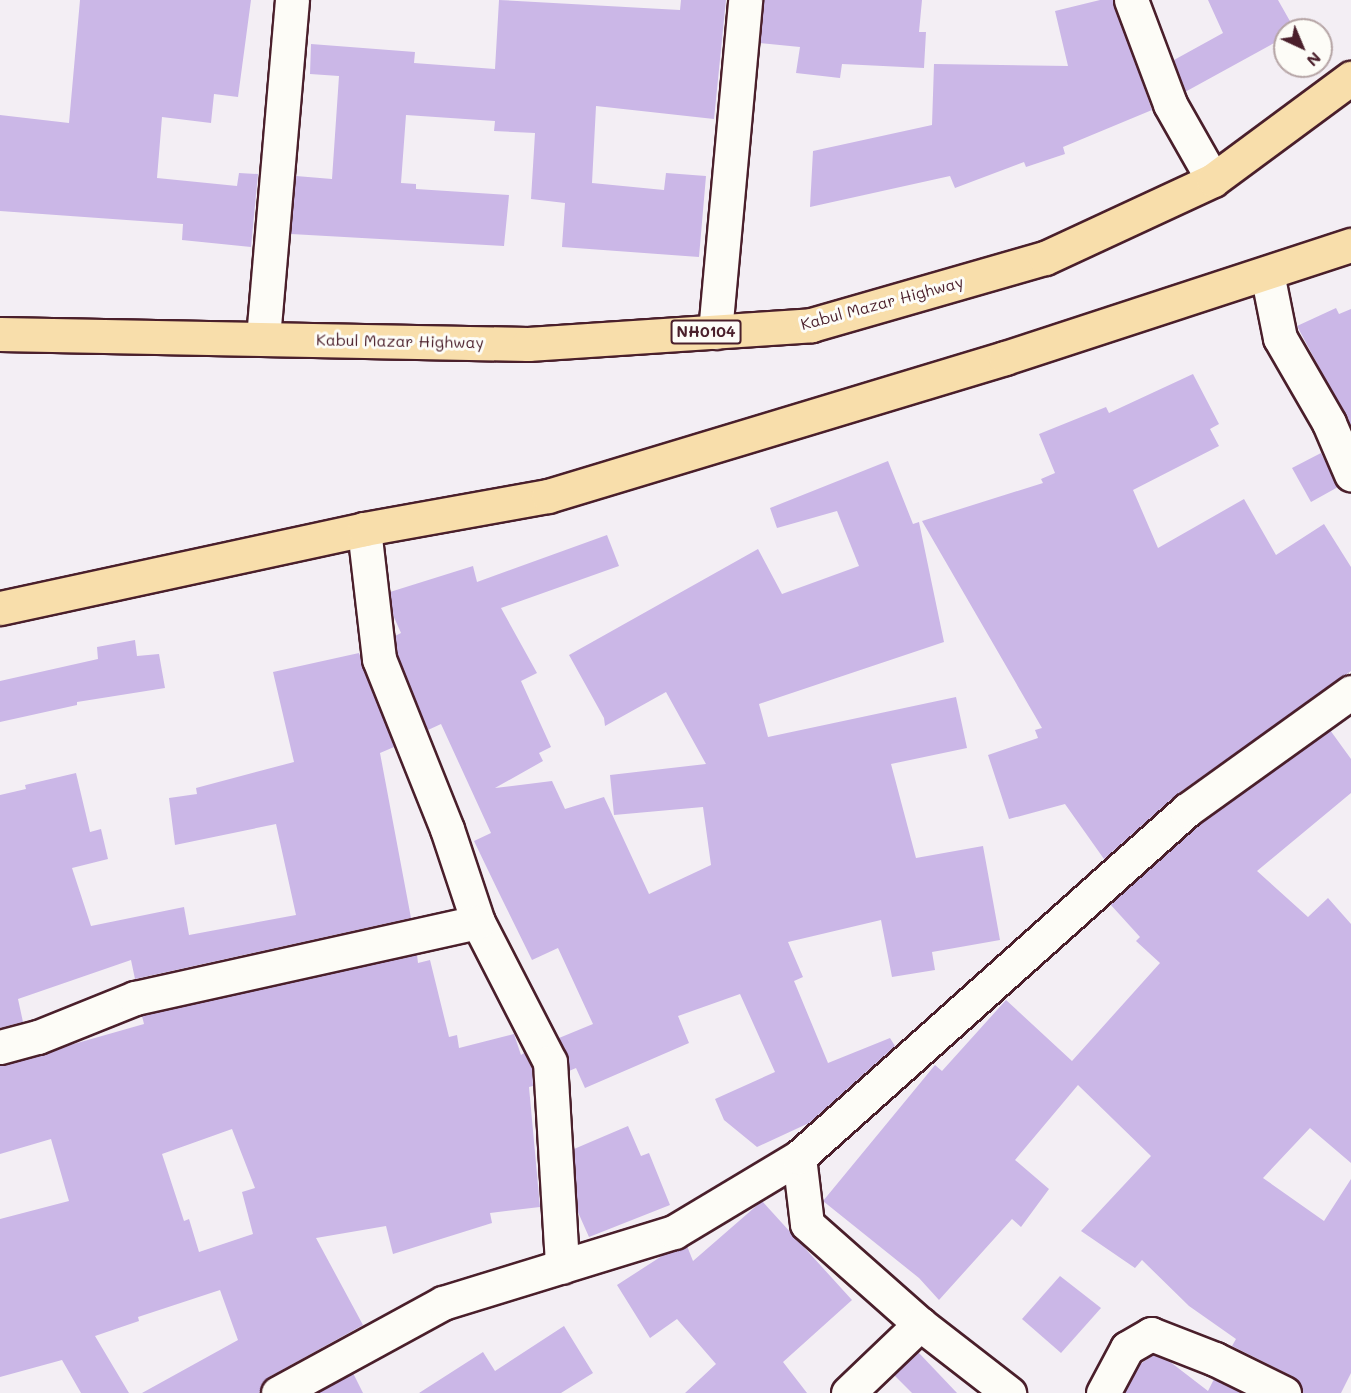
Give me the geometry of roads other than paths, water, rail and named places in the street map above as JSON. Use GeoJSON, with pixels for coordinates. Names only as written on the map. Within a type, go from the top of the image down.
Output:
{"type":"FeatureCollection","features":[{"type":"Feature","properties":{"kind":"highway","name":"Kabul Mazar Highway"},"geometry":{"type":"LineString","coordinates":[[0,334],[528,344],[811,325],[1045,258],[1213,180],[1351,78]]}},
{"type":"Feature","properties":{"kind":"highway"},"geometry":{"type":"LineString","coordinates":[[0,608],[364,529],[548,496],[1005,358],[1351,245]]}},
{"type":"Feature","properties":{"kind":"street"},"geometry":{"type":"LineString","coordinates":[[263,338],[292,0]]}},
{"type":"Feature","properties":{"kind":"street"},"geometry":{"type":"LineString","coordinates":[[715,332],[745,0]]}},
{"type":"Feature","properties":{"kind":"street"},"geometry":{"type":"LineString","coordinates":[[1131,0],[1170,104],[1213,180]]}},
{"type":"Feature","properties":{"kind":"street"},"geometry":{"type":"LineString","coordinates":[[1267,273],[1280,338],[1329,423],[1351,474]]}},
{"type":"Feature","properties":{"kind":"street"},"geometry":{"type":"LineString","coordinates":[[364,529],[379,659],[447,829],[478,922],[550,1062],[562,1267]]}},
{"type":"Feature","properties":{"kind":"street"},"geometry":{"type":"LineString","coordinates":[[278,1393],[443,1303],[674,1232],[799,1157],[1187,810],[1351,692]]}},
{"type":"Feature","properties":{"kind":"street"},"geometry":{"type":"LineString","coordinates":[[0,1047],[38,1037],[135,998],[478,922]]}},
{"type":"Feature","properties":{"kind":"street"},"geometry":{"type":"LineString","coordinates":[[799,1157],[807,1224],[920,1324],[1009,1393]]}},
{"type":"Feature","properties":{"kind":"street"},"geometry":{"type":"LineString","coordinates":[[848,1393],[920,1324]]}},
{"type":"Feature","properties":{"kind":"street"},"geometry":{"type":"LineString","coordinates":[[1103,1393],[1127,1348],[1150,1334],[1215,1359],[1284,1393]]}}]}
